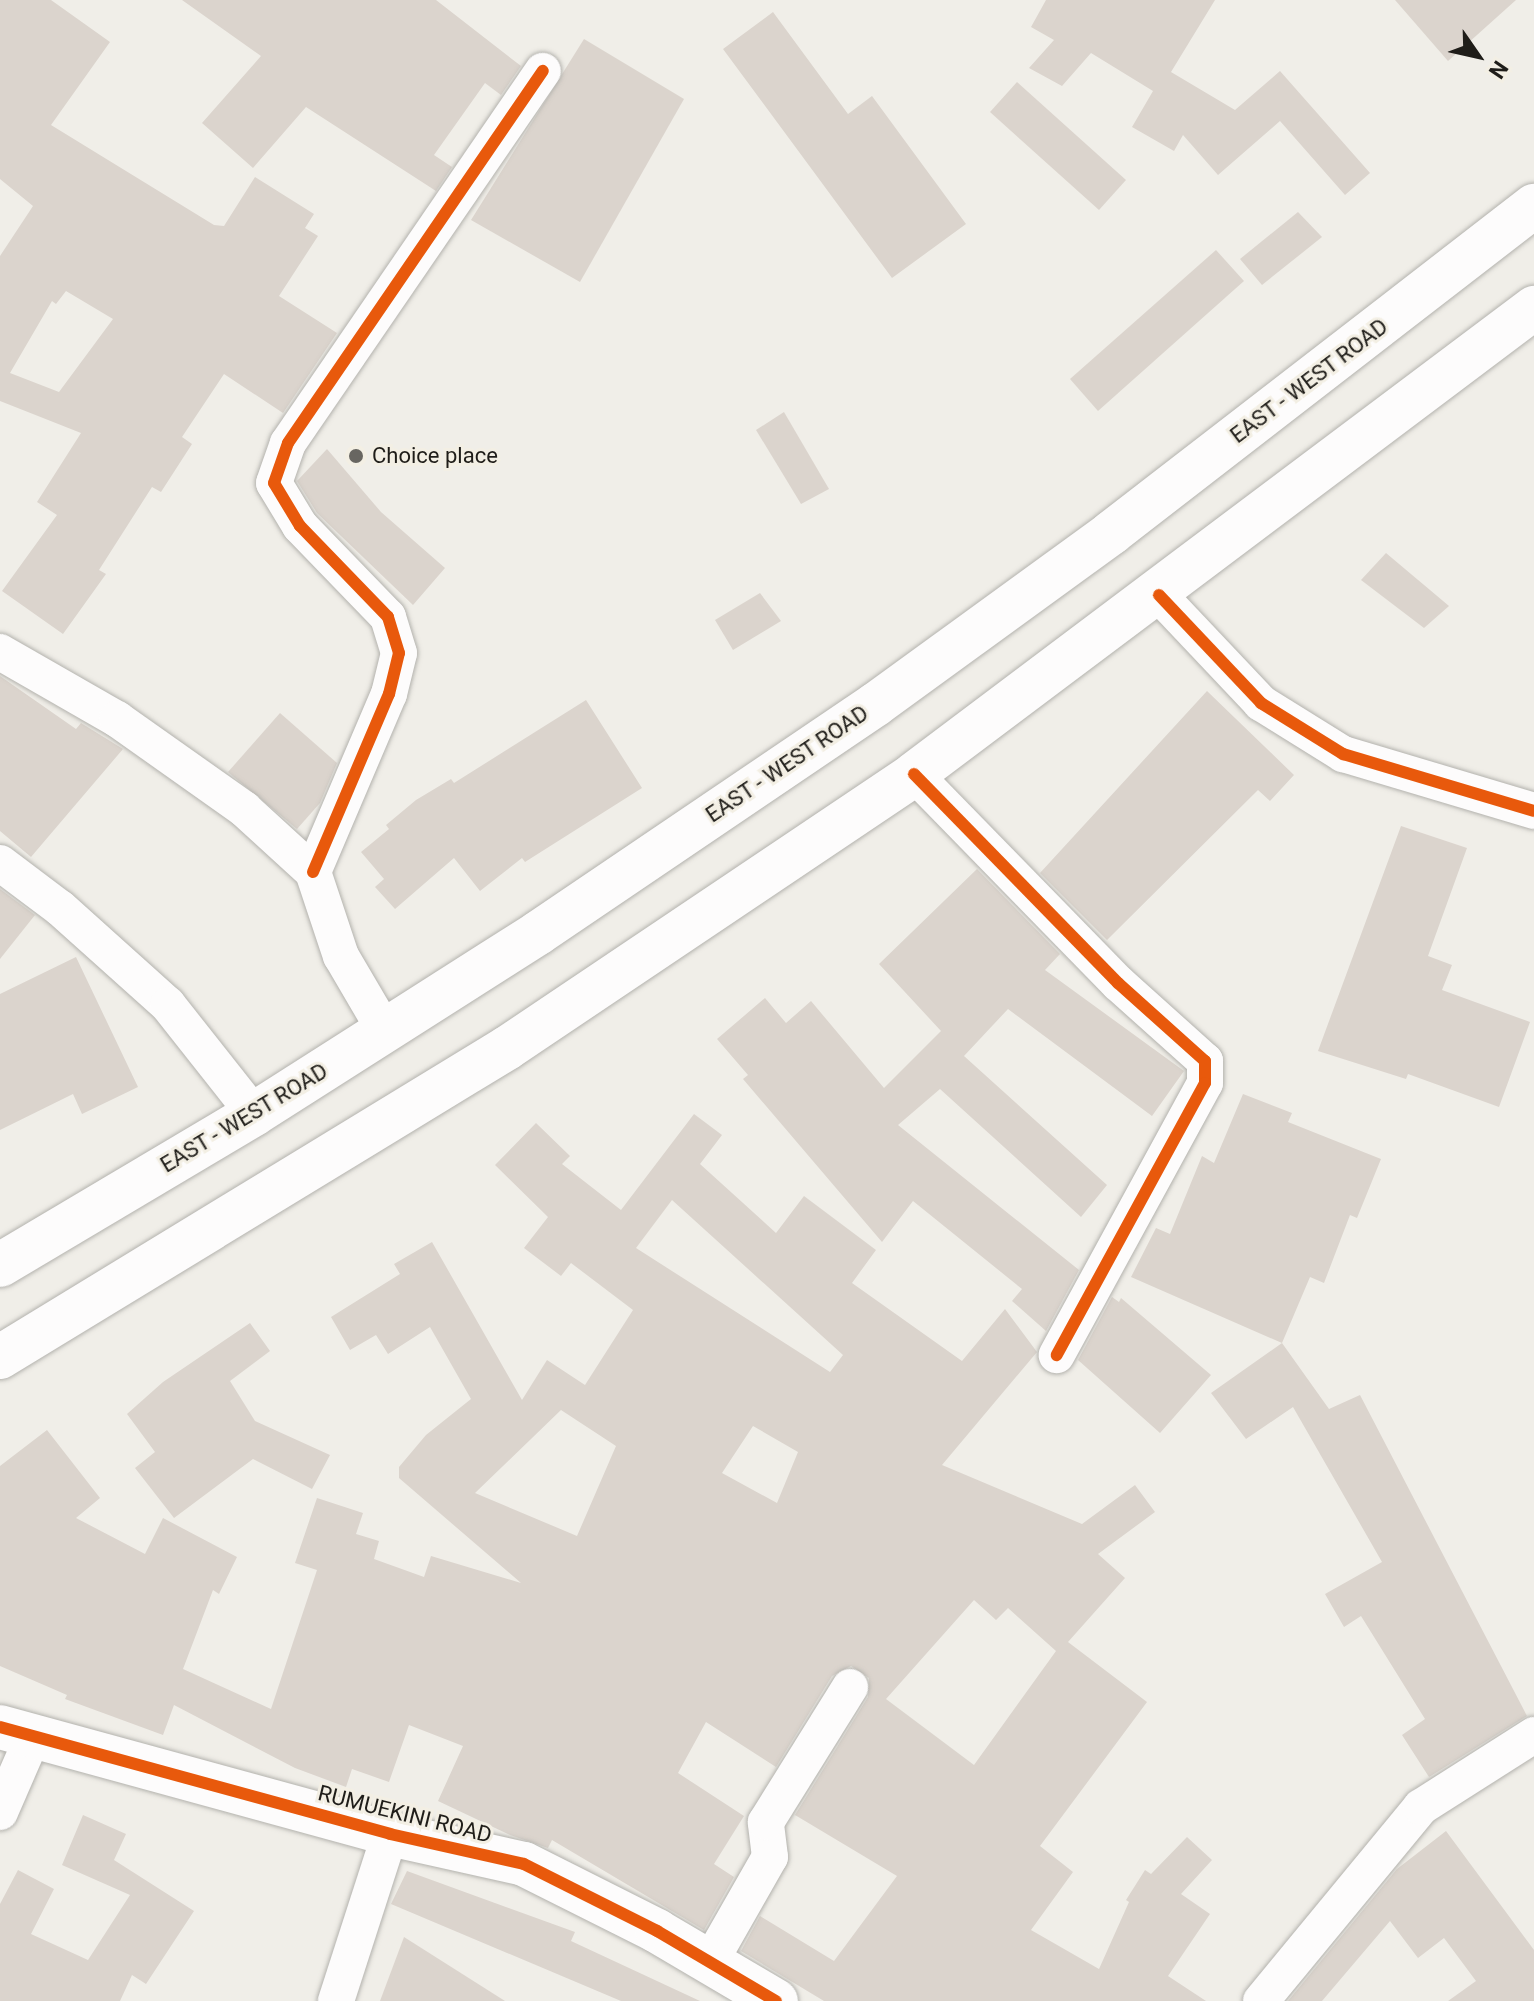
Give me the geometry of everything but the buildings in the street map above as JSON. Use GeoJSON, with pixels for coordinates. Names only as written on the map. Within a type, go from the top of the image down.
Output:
{"type":"FeatureCollection","features":[{"type":"Feature","properties":{"kind":"main road","name":"EAST - WEST ROAD"},"geometry":{"type":"LineString","coordinates":[[0,1265],[254,1114],[385,1031],[876,704],[1111,533],[1534,206]]}},
{"type":"Feature","properties":{"kind":"main road"},"geometry":{"type":"LineString","coordinates":[[0,1357],[507,1048],[914,774],[1159,595],[1534,308]]}},
{"type":"Feature","properties":{"kind":"main road","name":"RUMUEKINI ROAD"},"geometry":{"type":"LineString","coordinates":[[16,1731],[390,1834],[524,1864],[710,1962],[776,2001]]}},
{"type":"Feature","properties":{"kind":"street"},"geometry":{"type":"LineString","coordinates":[[313,872],[389,694],[399,653],[388,617],[300,526],[274,483],[288,443],[543,71]]}},
{"type":"Feature","properties":{"kind":"street"},"geometry":{"type":"LineString","coordinates":[[1159,595],[1261,703],[1343,754],[1534,811]]}},
{"type":"Feature","properties":{"kind":"street"},"geometry":{"type":"LineString","coordinates":[[0,652],[117,719],[244,809],[313,872],[341,956],[385,1031]]}},
{"type":"Feature","properties":{"kind":"street"},"geometry":{"type":"LineString","coordinates":[[914,774],[1118,983],[1205,1061],[1205,1083],[1057,1355]]}},
{"type":"Feature","properties":{"kind":"street"},"geometry":{"type":"LineString","coordinates":[[0,863],[60,908],[168,1005],[254,1114]]}},
{"type":"Feature","properties":{"kind":"street"},"geometry":{"type":"LineString","coordinates":[[710,1962],[770,1857],[766,1822],[850,1687]]}},
{"type":"Feature","properties":{"kind":"street"},"geometry":{"type":"LineString","coordinates":[[0,1812],[16,1731]]}},
{"type":"Feature","properties":{"kind":"street"},"geometry":{"type":"LineString","coordinates":[[1261,2001],[1421,1807],[1534,1735]]}},
{"type":"Feature","properties":{"kind":"street"},"geometry":{"type":"LineString","coordinates":[[336,2001],[390,1834]]}},
{"type":"Feature","properties":{"kind":"cycle path"},"geometry":{"type":"LineString","coordinates":[[313,872],[389,694],[399,653],[388,617],[300,526],[274,483],[288,443],[543,71]]}},
{"type":"Feature","properties":{"kind":"cycle path"},"geometry":{"type":"LineString","coordinates":[[1159,595],[1261,703],[1343,754],[1534,811]]}},
{"type":"Feature","properties":{"kind":"cycle path"},"geometry":{"type":"LineString","coordinates":[[914,774],[1118,983],[1205,1061],[1205,1083],[1057,1355]]}},
{"type":"Feature","properties":{"kind":"cycle path"},"geometry":{"type":"LineString","coordinates":[[0,1727],[390,1834],[524,1864],[657,1931],[776,2001]]}},
{"type":"Feature","properties":{"kind":"place","name":"Choice place"},"geometry":{"type":"Point","coordinates":[356,456]}}]}
